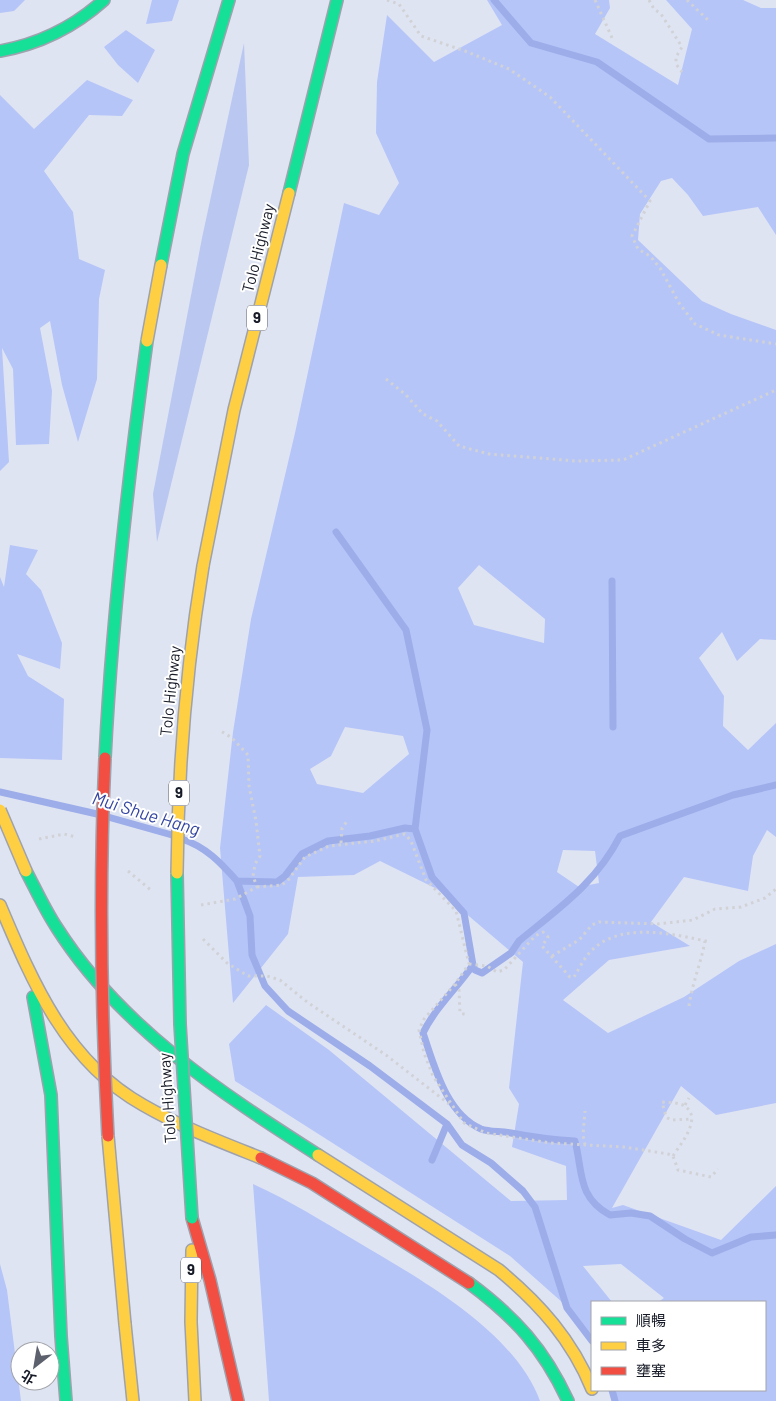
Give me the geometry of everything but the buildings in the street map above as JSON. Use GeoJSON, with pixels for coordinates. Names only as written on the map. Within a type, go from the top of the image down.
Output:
{"type":"FeatureCollection","features":[{"type":"Feature","properties":{"kind":"highway"},"geometry":{"type":"LineString","coordinates":[[0,51],[37,43],[50,37],[80,20],[104,0]]}},
{"type":"Feature","properties":{"kind":"highway"},"geometry":{"type":"LineString","coordinates":[[133,1401],[110,1172],[102,1024],[102,819],[108,696],[121,548],[136,420],[161,265],[183,154],[229,0]]}},
{"type":"Feature","properties":{"kind":"highway","name":"Tolo Highway"},"geometry":{"type":"LineString","coordinates":[[195,1401],[191,1322],[192,1218],[178,1023],[177,868],[184,700],[203,566],[234,410],[337,0]]}},
{"type":"Feature","properties":{"kind":"highway"},"geometry":{"type":"LineString","coordinates":[[0,810],[26,871],[56,928],[96,979],[139,1026],[236,1103],[481,1256],[505,1274],[534,1299],[561,1329],[580,1359],[591,1386]]}},
{"type":"Feature","properties":{"kind":"highway"},"geometry":{"type":"LineString","coordinates":[[0,905],[26,966],[59,1026],[98,1073],[129,1098],[157,1114],[290,1172],[466,1281],[503,1309],[531,1336],[551,1364],[568,1401]]}},
{"type":"Feature","properties":{"kind":"highway"},"geometry":{"type":"LineString","coordinates":[[26,966],[39,1023],[51,1095],[61,1336],[66,1401]]}},
{"type":"Feature","properties":{"kind":"highway"},"geometry":{"type":"LineString","coordinates":[[192,1218],[220,1322],[238,1401]]}},
{"type":"Feature","properties":{"kind":"path"},"geometry":{"type":"LineString","coordinates":[[387,0],[400,4],[421,36],[465,50],[509,69],[550,96],[650,201],[632,236],[638,249],[650,256],[660,268],[679,303],[695,324],[719,335],[776,344]]}},
{"type":"Feature","properties":{"kind":"path"},"geometry":{"type":"LineString","coordinates":[[596,0],[613,40]]}},
{"type":"Feature","properties":{"kind":"path"},"geometry":{"type":"LineString","coordinates":[[649,0],[654,9],[661,14],[682,47],[676,57],[676,64],[682,72]]}},
{"type":"Feature","properties":{"kind":"path"},"geometry":{"type":"LineString","coordinates":[[687,0],[710,22]]}},
{"type":"Feature","properties":{"kind":"path"},"geometry":{"type":"LineString","coordinates":[[386,379],[406,395],[423,414],[437,421],[459,446],[489,454],[576,461],[623,460],[776,390]]}},
{"type":"Feature","properties":{"kind":"path"},"geometry":{"type":"LineString","coordinates":[[221,731],[232,738],[248,755],[249,786],[260,856],[255,864],[253,876],[257,887]]}},
{"type":"Feature","properties":{"kind":"path"},"geometry":{"type":"LineString","coordinates":[[341,843],[342,828],[348,820]]}},
{"type":"Feature","properties":{"kind":"path"},"geometry":{"type":"LineString","coordinates":[[36,840],[64,834],[80,838]]}},
{"type":"Feature","properties":{"kind":"path"},"geometry":{"type":"LineString","coordinates":[[200,905],[235,899],[257,887],[282,885],[289,879],[305,857],[319,849],[341,843],[375,841],[405,834],[411,841],[426,880],[456,911],[469,964],[455,984],[424,1019],[419,1030],[424,1053],[450,1104],[464,1123],[476,1130],[551,1143],[580,1146],[624,1146],[673,1156]]}},
{"type":"Feature","properties":{"kind":"path"},"geometry":{"type":"LineString","coordinates":[[125,868],[153,892]]}},
{"type":"Feature","properties":{"kind":"path"},"geometry":{"type":"LineString","coordinates":[[552,956],[579,940],[592,925],[599,922],[658,924],[693,920],[715,909],[741,907],[765,898],[776,889]]}},
{"type":"Feature","properties":{"kind":"path"},"geometry":{"type":"LineString","coordinates":[[469,964],[487,966],[497,972],[504,970],[536,936],[543,932],[548,937],[542,946],[543,949],[552,956],[570,977],[574,977],[590,952],[610,938],[624,934],[663,934],[710,942]]}},
{"type":"Feature","properties":{"kind":"path"},"geometry":{"type":"LineString","coordinates":[[200,936],[227,963],[248,976],[267,976],[280,980],[322,1012],[364,1039],[450,1104]]}},
{"type":"Feature","properties":{"kind":"path"},"geometry":{"type":"LineString","coordinates":[[689,1006],[693,982],[702,957],[705,941]]}},
{"type":"Feature","properties":{"kind":"path"},"geometry":{"type":"LineString","coordinates":[[455,984],[459,990],[460,1013],[466,1014]]}},
{"type":"Feature","properties":{"kind":"path"},"geometry":{"type":"LineString","coordinates":[[685,1105],[688,1098]]}},
{"type":"Feature","properties":{"kind":"path"},"geometry":{"type":"LineString","coordinates":[[673,1156],[689,1132],[692,1119],[690,1109],[685,1105],[662,1102],[666,1117],[671,1120],[692,1119]]}},
{"type":"Feature","properties":{"kind":"path"},"geometry":{"type":"LineString","coordinates":[[585,1111],[583,1135],[585,1145]]}},
{"type":"Feature","properties":{"kind":"path"},"geometry":{"type":"LineString","coordinates":[[673,1156],[678,1170],[711,1177],[718,1169]]}},
{"type":"Feature","properties":{"kind":"shaded area"},"geometry":{"type":"Polygon","coordinates":[[[0,0],[25,0],[14,11],[0,13],[0,0]]]}},
{"type":"Feature","properties":{"kind":"shaded area"},"geometry":{"type":"Polygon","coordinates":[[[152,0],[179,0],[172,21],[146,24],[152,0]]]}},
{"type":"Feature","properties":{"kind":"shaded area"},"geometry":{"type":"Polygon","coordinates":[[[487,0],[609,0],[610,8],[595,34],[678,85],[692,29],[666,0],[743,0],[761,8],[776,8],[776,235],[758,207],[703,216],[688,195],[672,178],[661,181],[640,214],[638,240],[702,301],[731,314],[776,330],[776,640],[760,639],[737,661],[722,632],[699,658],[724,696],[723,726],[748,750],[776,723],[776,837],[767,830],[753,856],[748,891],[684,877],[651,922],[690,946],[609,960],[563,1000],[608,1033],[684,997],[739,961],[776,944],[776,1103],[716,1115],[681,1086],[612,1208],[623,1205],[721,1240],[776,1186],[776,1401],[614,1401],[611,1391],[766,1391],[766,1301],[660,1301],[664,1298],[621,1264],[583,1266],[611,1301],[591,1301],[591,1344],[563,1303],[510,1256],[235,1081],[229,1044],[266,1005],[329,1050],[511,1201],[567,1200],[566,1166],[512,1147],[519,1104],[509,1088],[523,962],[437,889],[380,861],[354,875],[298,877],[288,934],[233,1003],[220,848],[233,732],[251,619],[295,433],[344,203],[379,215],[399,183],[376,133],[377,82],[387,15],[434,62],[502,25],[487,0]],[[479,565],[458,588],[474,625],[544,643],[545,619],[479,565]],[[345,727],[331,756],[310,769],[317,784],[363,793],[409,754],[403,736],[345,727]],[[563,850],[557,872],[579,887],[599,883],[595,851],[563,850]]]}},
{"type":"Feature","properties":{"kind":"shaded area"},"geometry":{"type":"Polygon","coordinates":[[[126,30],[155,50],[138,83],[118,65],[104,47],[126,30]]]}},
{"type":"Feature","properties":{"kind":"shaded area"},"geometry":{"type":"Polygon","coordinates":[[[244,43],[249,165],[157,542],[153,494],[202,238],[244,43]]]}},
{"type":"Feature","properties":{"kind":"shaded area"},"geometry":{"type":"Polygon","coordinates":[[[87,80],[133,100],[122,116],[89,115],[44,171],[73,212],[79,259],[105,270],[99,299],[97,379],[78,442],[62,385],[50,321],[40,328],[52,391],[49,444],[16,445],[13,369],[2,348],[9,462],[0,471],[0,95],[34,129],[87,80]]]}},
{"type":"Feature","properties":{"kind":"shaded area"},"geometry":{"type":"Polygon","coordinates":[[[10,545],[38,550],[26,574],[41,590],[62,643],[60,669],[17,654],[28,676],[64,699],[62,760],[0,758],[0,577],[4,587],[10,545]]]}},
{"type":"Feature","properties":{"kind":"shaded area"},"geometry":{"type":"Polygon","coordinates":[[[253,1184],[292,1204],[381,1256],[462,1308],[509,1351],[527,1375],[540,1401],[269,1401],[253,1184]]]}},
{"type":"Feature","properties":{"kind":"shaded area"},"geometry":{"type":"Polygon","coordinates":[[[0,1264],[7,1290],[13,1341],[10,1341],[10,1391],[20,1391],[21,1401],[0,1401],[0,1264]]]}},
{"type":"Feature","properties":{"kind":"waterway"},"geometry":{"type":"LineString","coordinates":[[494,0],[531,43],[597,62],[709,139],[776,138]]}},
{"type":"Feature","properties":{"kind":"waterway"},"geometry":{"type":"LineString","coordinates":[[336,532],[406,630],[427,730],[415,829]]}},
{"type":"Feature","properties":{"kind":"waterway"},"geometry":{"type":"LineString","coordinates":[[612,581],[613,727]]}},
{"type":"Feature","properties":{"kind":"waterway"},"geometry":{"type":"LineString","coordinates":[[473,965],[475,970],[482,973],[511,953],[519,941],[576,894],[600,868],[620,836],[733,795],[776,785]]}},
{"type":"Feature","properties":{"kind":"waterway","name":"Mui Shue Hang"},"geometry":{"type":"LineString","coordinates":[[0,792],[97,814]]}},
{"type":"Feature","properties":{"kind":"waterway","name":"Mui Shue Hang"},"geometry":{"type":"LineString","coordinates":[[108,817],[172,835]]}},
{"type":"Feature","properties":{"kind":"waterway"},"geometry":{"type":"LineString","coordinates":[[182,839],[191,842],[212,856],[237,881],[277,882],[285,876],[302,854],[328,841],[370,836],[405,828],[415,829],[432,877],[464,913],[473,965],[434,1015],[423,1033],[443,1087],[459,1112],[469,1122],[484,1130],[575,1141],[583,1183],[587,1192],[599,1208],[610,1215],[631,1213],[650,1216],[685,1239],[712,1253],[751,1237],[776,1235]]}},
{"type":"Feature","properties":{"kind":"waterway"},"geometry":{"type":"LineString","coordinates":[[237,881],[250,916],[252,955],[265,986],[288,1011],[370,1066],[447,1124],[462,1145],[491,1163],[523,1191],[535,1207],[567,1308],[591,1340]]}},
{"type":"Feature","properties":{"kind":"waterway"},"geometry":{"type":"LineString","coordinates":[[432,1160],[447,1124]]}},
{"type":"Feature","properties":{"kind":"waterway"},"geometry":{"type":"LineString","coordinates":[[612,1391],[615,1401]]}},
{"type":"Feature","properties":{"kind":"traffic: fast"},"geometry":{"type":"LineString","coordinates":[[0,51],[29,44],[56,33],[93,10],[104,0]]}},
{"type":"Feature","properties":{"kind":"traffic: fast"},"geometry":{"type":"LineString","coordinates":[[161,265],[183,154],[229,0]]}},
{"type":"Feature","properties":{"kind":"traffic: fast"},"geometry":{"type":"LineString","coordinates":[[289,193],[337,0]]}},
{"type":"Feature","properties":{"kind":"traffic: fast"},"geometry":{"type":"LineString","coordinates":[[105,758],[112,653],[122,549],[147,341]]}},
{"type":"Feature","properties":{"kind":"traffic: fast"},"geometry":{"type":"LineString","coordinates":[[26,871],[53,921],[82,964],[111,997],[142,1027],[209,1082],[318,1155]]}},
{"type":"Feature","properties":{"kind":"traffic: fast"},"geometry":{"type":"LineString","coordinates":[[177,873],[180,1024],[192,1218]]}},
{"type":"Feature","properties":{"kind":"traffic: fast"},"geometry":{"type":"LineString","coordinates":[[33,997],[51,1095],[61,1336],[66,1401]]}},
{"type":"Feature","properties":{"kind":"traffic: fast"},"geometry":{"type":"LineString","coordinates":[[469,1283],[501,1308],[527,1335],[549,1365],[568,1401]]}},
{"type":"Feature","properties":{"kind":"traffic: slow"},"geometry":{"type":"LineString","coordinates":[[203,566],[234,410],[289,193]]}},
{"type":"Feature","properties":{"kind":"traffic: slow"},"geometry":{"type":"LineString","coordinates":[[147,341],[161,265]]}},
{"type":"Feature","properties":{"kind":"traffic: slow"},"geometry":{"type":"LineString","coordinates":[[177,873],[179,795],[184,719],[203,566]]}},
{"type":"Feature","properties":{"kind":"traffic: slow"},"geometry":{"type":"LineString","coordinates":[[0,810],[26,871]]}},
{"type":"Feature","properties":{"kind":"traffic: slow"},"geometry":{"type":"LineString","coordinates":[[0,905],[39,991],[55,1018],[93,1067],[116,1087],[157,1113],[201,1134],[261,1158]]}},
{"type":"Feature","properties":{"kind":"traffic: slow"},"geometry":{"type":"LineString","coordinates":[[108,1136],[125,1324]]}},
{"type":"Feature","properties":{"kind":"traffic: slow"},"geometry":{"type":"LineString","coordinates":[[318,1155],[499,1270],[528,1296],[565,1339],[591,1387]]}},
{"type":"Feature","properties":{"kind":"traffic: slow"},"geometry":{"type":"LineString","coordinates":[[192,1250],[191,1322],[195,1401]]}},
{"type":"Feature","properties":{"kind":"traffic: slow"},"geometry":{"type":"LineString","coordinates":[[125,1324],[133,1401]]}},
{"type":"Feature","properties":{"kind":"traffic: jam"},"geometry":{"type":"LineString","coordinates":[[105,758],[102,852],[102,947],[108,1136]]}},
{"type":"Feature","properties":{"kind":"traffic: jam"},"geometry":{"type":"LineString","coordinates":[[261,1158],[312,1183],[469,1283]]}},
{"type":"Feature","properties":{"kind":"traffic: jam"},"geometry":{"type":"LineString","coordinates":[[192,1218],[210,1280],[238,1401]]}}]}
